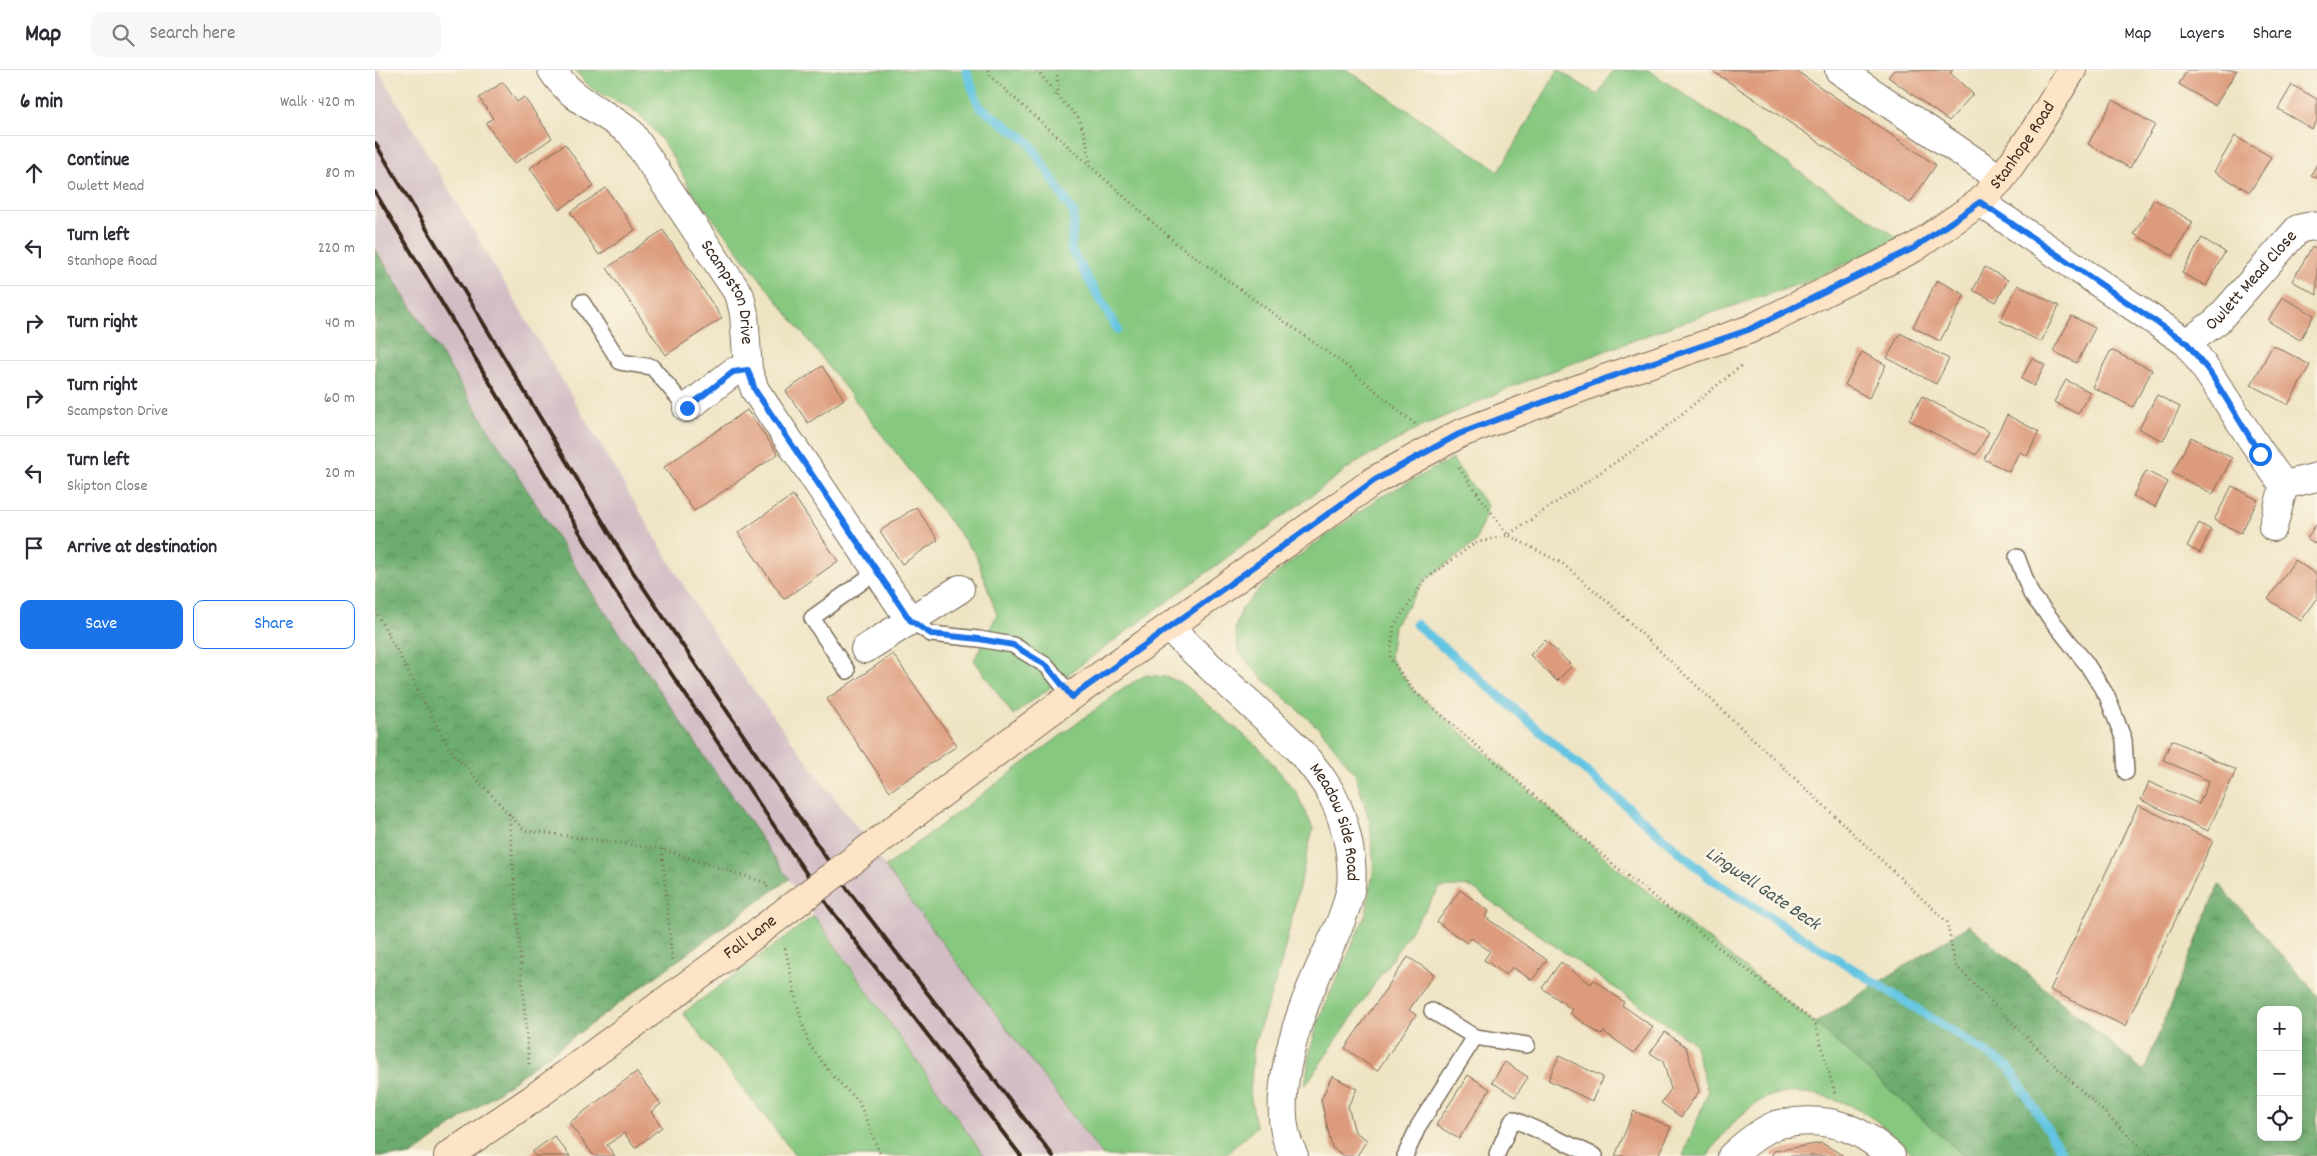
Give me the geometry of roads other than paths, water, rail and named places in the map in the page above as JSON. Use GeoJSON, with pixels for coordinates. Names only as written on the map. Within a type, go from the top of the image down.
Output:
{"type":"FeatureCollection","features":[{"type":"Feature","properties":{"kind":"street","name":"Scampston Drive"},"geometry":{"type":"LineString","coordinates":[[552,70],[575,96],[593,109],[615,120],[631,133],[740,296],[744,314],[748,370],[755,390],[910,620]]}},
{"type":"Feature","properties":{"kind":"street"},"geometry":{"type":"LineString","coordinates":[[1839,70],[2001,179]]}},
{"type":"Feature","properties":{"kind":"street","name":"Stanhope Road"},"geometry":{"type":"LineString","coordinates":[[1049,714],[1375,480],[1459,434],[1607,378],[1748,330],[1914,248],[1980,202],[2001,179],[2033,133],[2072,70]]}},
{"type":"Feature","properties":{"kind":"street"},"geometry":{"type":"LineString","coordinates":[[1980,202],[2187,343],[2211,374],[2260,454],[2284,485]]}},
{"type":"Feature","properties":{"kind":"street","name":"Owlett Mead Close"},"geometry":{"type":"LineString","coordinates":[[2187,343],[2217,321],[2297,229],[2317,227]]}},
{"type":"Feature","properties":{"kind":"street"},"geometry":{"type":"LineString","coordinates":[[687,408],[733,372],[748,370]]}},
{"type":"Feature","properties":{"kind":"street"},"geometry":{"type":"LineString","coordinates":[[2284,485],[2317,477]]}},
{"type":"Feature","properties":{"kind":"street"},"geometry":{"type":"LineString","coordinates":[[2273,527],[2284,485]]}},
{"type":"Feature","properties":{"kind":"street"},"geometry":{"type":"LineString","coordinates":[[865,649],[960,589]]}},
{"type":"Feature","properties":{"kind":"street","name":"Meadow Side Road"},"geometry":{"type":"LineString","coordinates":[[1169,628],[1310,760],[1332,796],[1349,840],[1351,886],[1338,928],[1316,977],[1287,1060],[1282,1103],[1287,1145],[1294,1156]]}},
{"type":"Feature","properties":{"kind":"street","name":"Fall Lane"},"geometry":{"type":"LineString","coordinates":[[448,1156],[531,1100],[1049,714]]}},
{"type":"Feature","properties":{"kind":"street"},"geometry":{"type":"LineString","coordinates":[[1732,1156],[1746,1142],[1777,1124],[1816,1120],[1844,1126],[1874,1141],[1891,1156]]}},
{"type":"Feature","properties":{"kind":"lane"},"geometry":{"type":"LineString","coordinates":[[582,302],[620,362],[652,366],[687,408]]}},
{"type":"Feature","properties":{"kind":"lane"},"geometry":{"type":"LineString","coordinates":[[2017,557],[2031,594],[2086,663],[2107,696],[2124,740],[2126,772]]}},
{"type":"Feature","properties":{"kind":"lane"},"geometry":{"type":"LineString","coordinates":[[847,671],[812,618],[877,571]]}},
{"type":"Feature","properties":{"kind":"lane"},"geometry":{"type":"LineString","coordinates":[[910,620],[931,634],[1013,645],[1047,666],[1072,697]]}},
{"type":"Feature","properties":{"kind":"lane"},"geometry":{"type":"LineString","coordinates":[[1432,1011],[1475,1037],[1527,1045]]}},
{"type":"Feature","properties":{"kind":"lane"},"geometry":{"type":"LineString","coordinates":[[1405,1156],[1419,1125],[1475,1037]]}},
{"type":"Feature","properties":{"kind":"lane"},"geometry":{"type":"LineString","coordinates":[[1497,1154],[1513,1119],[1595,1156]]}},
{"type":"Feature","properties":{"kind":"waterway"},"geometry":{"type":"LineString","coordinates":[[966,70],[979,106],[1029,142],[1074,214],[1071,250],[1118,330]]}},
{"type":"Feature","properties":{"kind":"waterway","name":"Lingwell Gate Beck"},"geometry":{"type":"LineString","coordinates":[[1416,624],[1712,880],[2009,1067],[2064,1156]]}},
{"type":"Feature","properties":{"kind":"railway"},"geometry":{"type":"LineString","coordinates":[[375,143],[633,572],[848,890],[1053,1156]]}},
{"type":"Feature","properties":{"kind":"railway"},"geometry":{"type":"LineString","coordinates":[[375,192],[614,589],[829,907],[1021,1156]]}}]}
